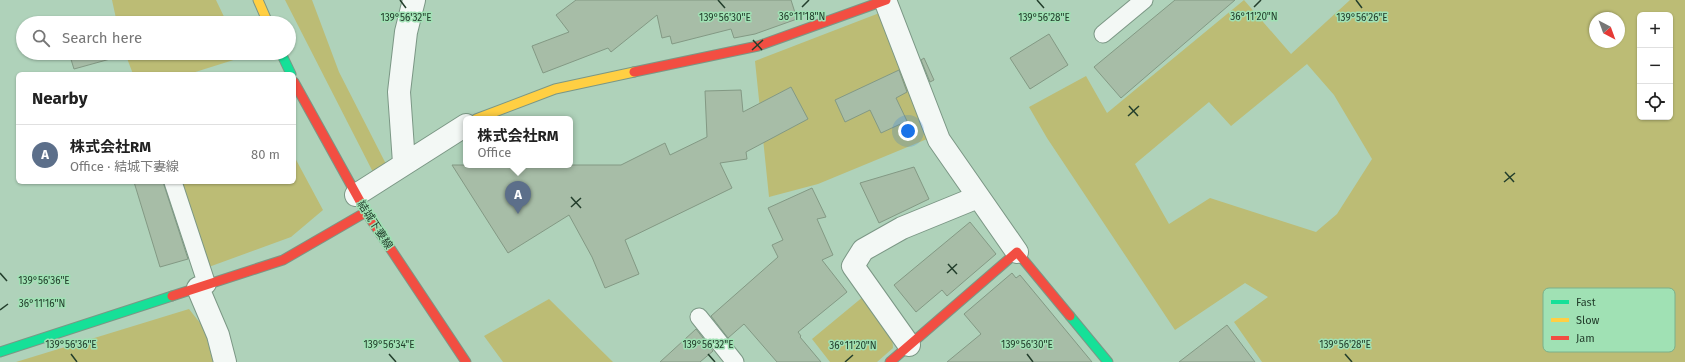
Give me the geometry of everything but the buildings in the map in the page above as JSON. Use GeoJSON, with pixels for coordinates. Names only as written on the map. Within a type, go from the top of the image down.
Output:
{"type":"FeatureCollection","features":[{"type":"Feature","properties":{"kind":"street"},"geometry":{"type":"LineString","coordinates":[[258,0],[265,16]]}},
{"type":"Feature","properties":{"kind":"street"},"geometry":{"type":"LineString","coordinates":[[404,163],[399,92],[406,32],[414,0]]}},
{"type":"Feature","properties":{"kind":"street"},"geometry":{"type":"LineString","coordinates":[[484,116],[555,89],[758,46],[886,0],[939,140],[1018,252],[1108,362]]}},
{"type":"Feature","properties":{"kind":"street"},"geometry":{"type":"LineString","coordinates":[[284,60],[290,72]]}},
{"type":"Feature","properties":{"kind":"street","name":"結城下妻線"},"geometry":{"type":"LineString","coordinates":[[296,86],[361,203],[466,362]]}},
{"type":"Feature","properties":{"kind":"street"},"geometry":{"type":"LineString","coordinates":[[0,352],[283,260],[361,203],[404,163],[463,127]]}},
{"type":"Feature","properties":{"kind":"street"},"geometry":{"type":"LineString","coordinates":[[909,345],[853,266],[863,250],[902,228],[978,197]]}},
{"type":"Feature","properties":{"kind":"street"},"geometry":{"type":"LineString","coordinates":[[890,362],[1018,252]]}},
{"type":"Feature","properties":{"kind":"street"},"geometry":{"type":"LineString","coordinates":[[202,286],[225,362]]}},
{"type":"Feature","properties":{"kind":"lane"},"geometry":{"type":"LineString","coordinates":[[1103,34],[1144,0]]}},
{"type":"Feature","properties":{"kind":"lane"},"geometry":{"type":"LineString","coordinates":[[174,184],[202,286]]}},
{"type":"Feature","properties":{"kind":"lane"},"geometry":{"type":"LineString","coordinates":[[699,317],[735,362]]}},
{"type":"Feature","properties":{"kind":"shaded area"},"geometry":{"type":"Polygon","coordinates":[[[112,0],[216,0],[224,16],[115,16],[112,0]]]}},
{"type":"Feature","properties":{"kind":"shaded area"},"geometry":{"type":"Polygon","coordinates":[[[285,0],[312,0],[339,72],[386,164],[376,178],[296,22],[296,16],[293,16],[285,0]]]}},
{"type":"Feature","properties":{"kind":"shaded area"},"geometry":{"type":"Polygon","coordinates":[[[1244,0],[1291,54],[1350,0],[1685,0],[1685,362],[1262,362],[1234,322],[1268,297],[1245,283],[1175,330],[1047,138],[1029,107],[1086,76],[1107,113],[1244,0]],[[1307,64],[1231,126],[1209,102],[1135,164],[1169,224],[1210,198],[1316,232],[1337,214],[1372,159],[1334,95],[1307,64]]]}},
{"type":"Feature","properties":{"kind":"shaded area"},"geometry":{"type":"Polygon","coordinates":[[[882,12],[927,139],[818,184],[769,197],[755,61],[882,12]]]}},
{"type":"Feature","properties":{"kind":"shaded area"},"geometry":{"type":"Polygon","coordinates":[[[128,60],[233,60],[195,72],[132,72],[128,60]]]}},
{"type":"Feature","properties":{"kind":"shaded area"},"geometry":{"type":"Polygon","coordinates":[[[296,160],[323,210],[291,237],[206,268],[180,184],[296,184],[296,160]]]}},
{"type":"Feature","properties":{"kind":"shaded area"},"geometry":{"type":"Polygon","coordinates":[[[864,296],[892,334],[893,348],[877,362],[830,362],[812,339],[864,296]]]}},
{"type":"Feature","properties":{"kind":"shaded area"},"geometry":{"type":"Polygon","coordinates":[[[549,299],[613,362],[503,362],[484,336],[549,299]]]}},
{"type":"Feature","properties":{"kind":"shaded area"},"geometry":{"type":"Polygon","coordinates":[[[189,309],[204,328],[213,362],[16,362],[189,309]]]}},
{"type":"Feature","properties":{"kind":"traffic: fast"},"geometry":{"type":"LineString","coordinates":[[284,60],[290,72]]}},
{"type":"Feature","properties":{"kind":"traffic: fast"},"geometry":{"type":"LineString","coordinates":[[0,352],[172,296]]}},
{"type":"Feature","properties":{"kind":"traffic: fast"},"geometry":{"type":"LineString","coordinates":[[1070,316],[1108,362]]}},
{"type":"Feature","properties":{"kind":"traffic: slow"},"geometry":{"type":"LineString","coordinates":[[258,0],[265,16]]}},
{"type":"Feature","properties":{"kind":"traffic: slow"},"geometry":{"type":"LineString","coordinates":[[484,116],[555,89],[634,72]]}},
{"type":"Feature","properties":{"kind":"traffic: jam"},"geometry":{"type":"LineString","coordinates":[[634,72],[758,46],[886,0]]}},
{"type":"Feature","properties":{"kind":"traffic: jam"},"geometry":{"type":"LineString","coordinates":[[296,86],[366,212],[466,362]]}},
{"type":"Feature","properties":{"kind":"traffic: jam"},"geometry":{"type":"LineString","coordinates":[[172,296],[283,260],[366,212]]}},
{"type":"Feature","properties":{"kind":"traffic: jam"},"geometry":{"type":"LineString","coordinates":[[890,362],[1017,252],[1070,316]]}},
{"type":"Feature","properties":{"kind":"place","name":"株式会社RM"},"geometry":{"type":"Point","coordinates":[518,214]}}]}
